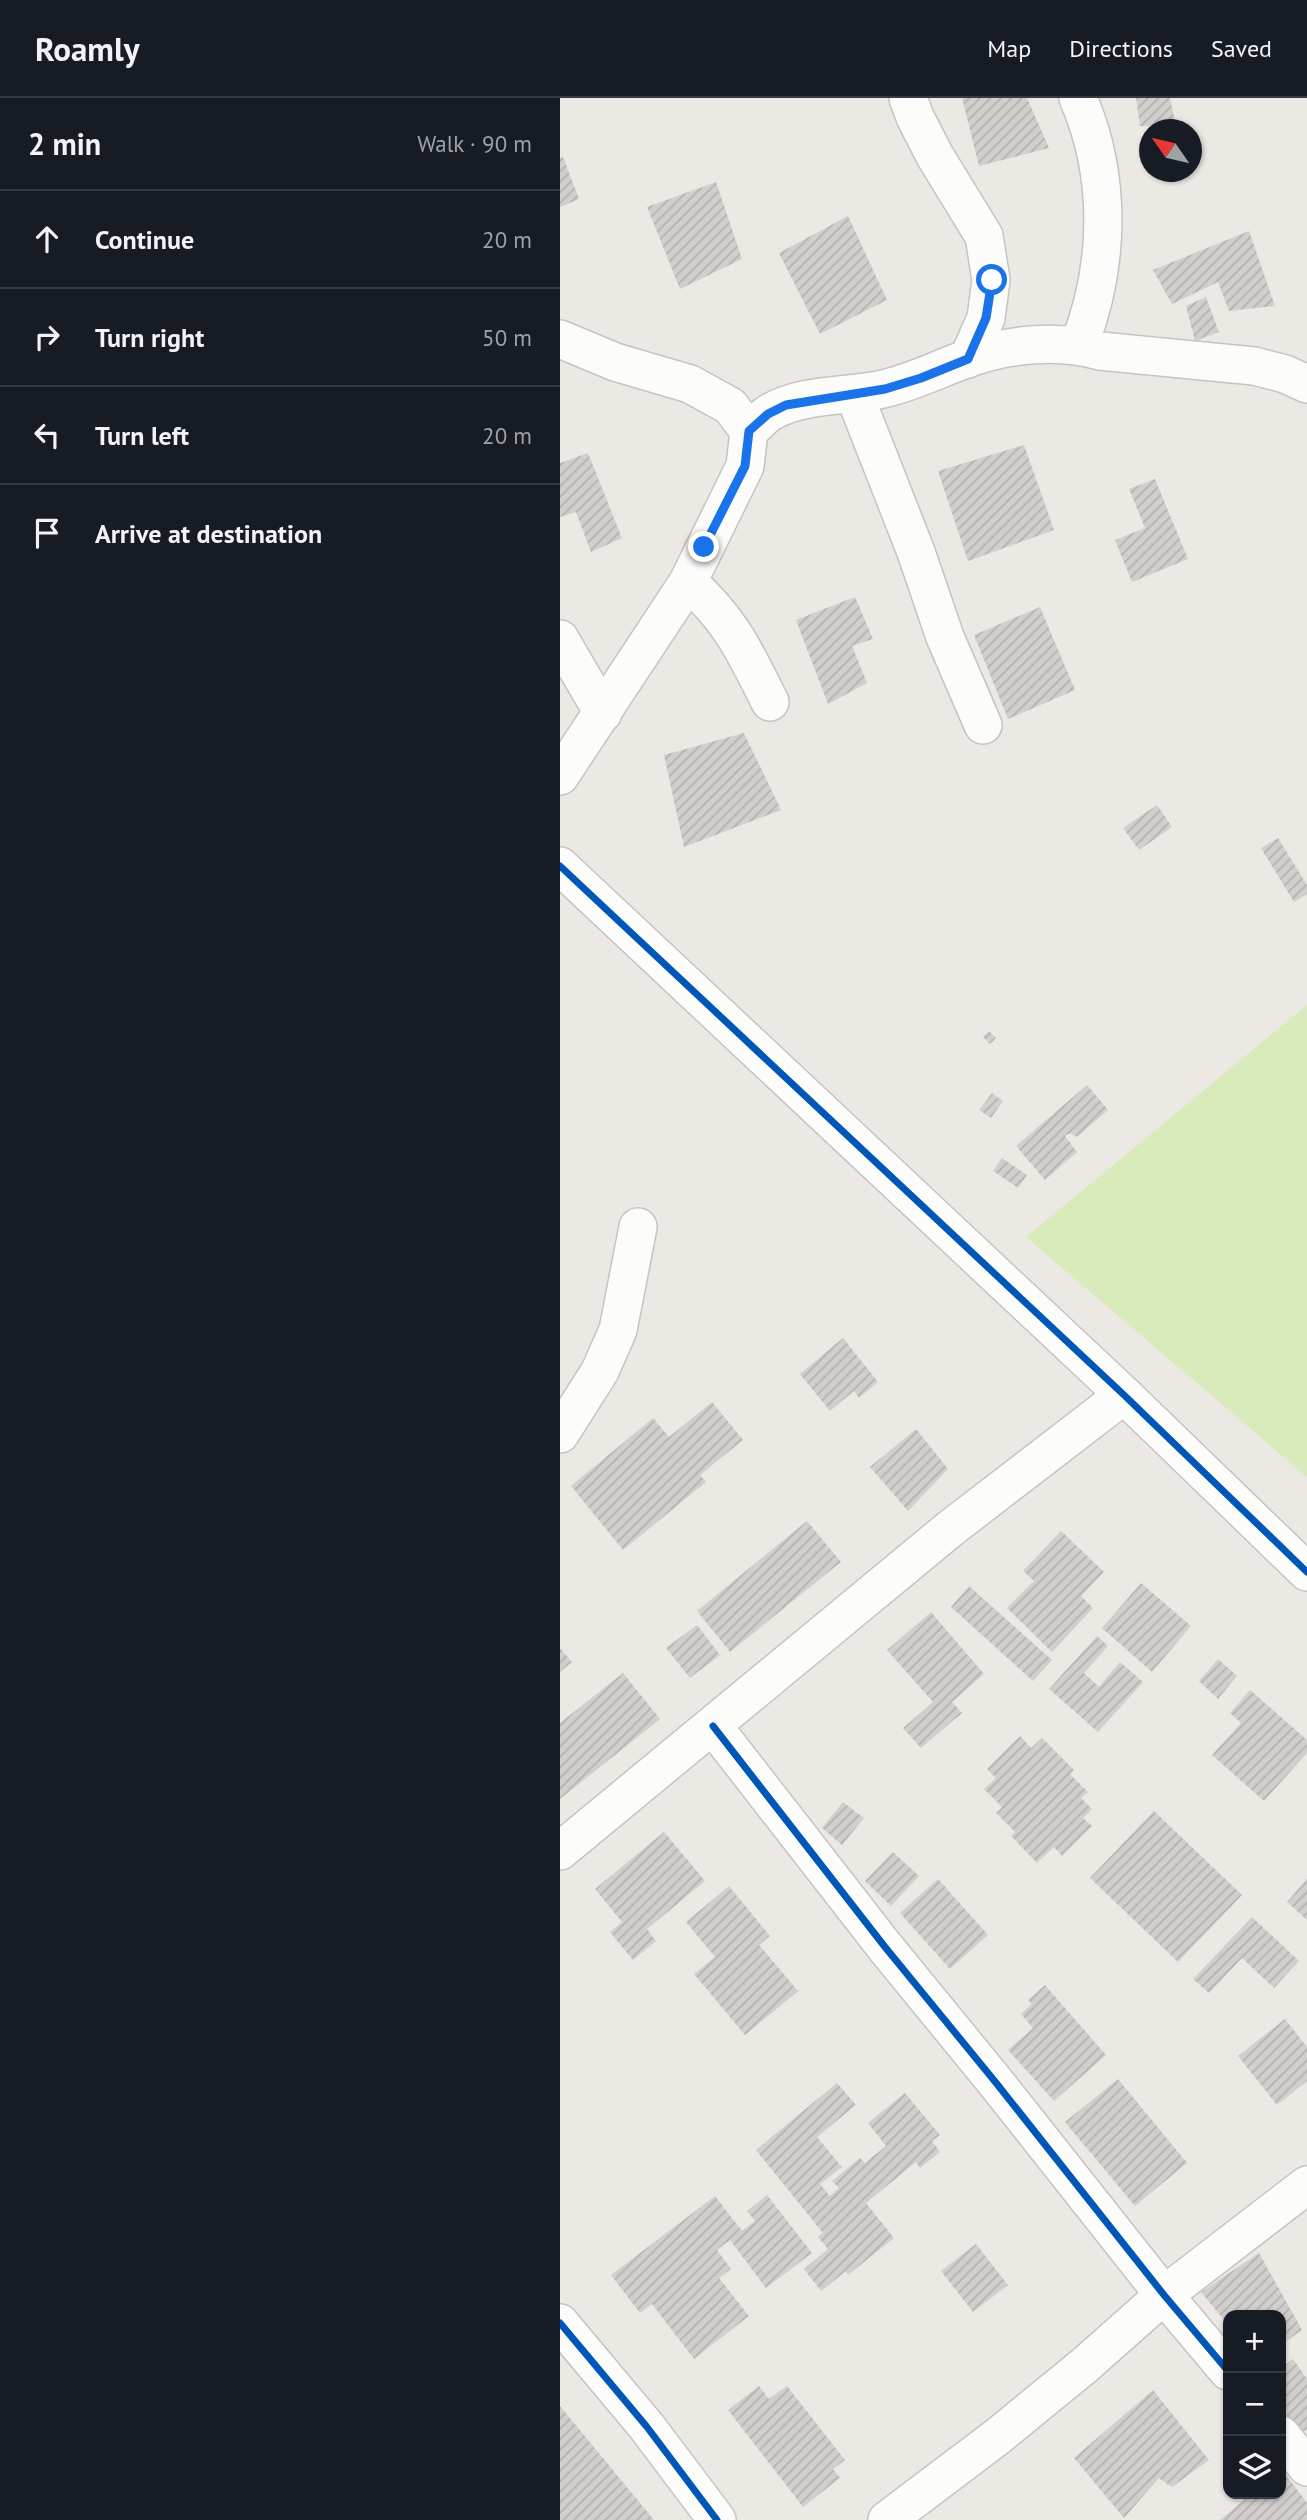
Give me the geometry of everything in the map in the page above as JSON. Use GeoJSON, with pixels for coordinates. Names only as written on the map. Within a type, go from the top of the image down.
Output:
{"type":"FeatureCollection","features":[{"type":"Feature","properties":{"kind":"street"},"geometry":{"type":"LineString","coordinates":[[908,98],[935,156],[984,236],[992,280],[986,318],[968,359]]}},
{"type":"Feature","properties":{"kind":"street"},"geometry":{"type":"LineString","coordinates":[[1079,98],[1097,150],[1103,188],[1097,285],[1089,320],[1079,345]]}},
{"type":"Feature","properties":{"kind":"street"},"geometry":{"type":"LineString","coordinates":[[560,339],[615,362],[690,384],[730,406],[749,431]]}},
{"type":"Feature","properties":{"kind":"street"},"geometry":{"type":"LineString","coordinates":[[560,776],[688,582],[745,466],[749,431],[768,414],[786,405],[854,394],[921,378],[968,359],[1009,347],[1079,345],[1100,351],[1254,366],[1285,374],[1307,384]]}},
{"type":"Feature","properties":{"kind":"street"},"geometry":{"type":"LineString","coordinates":[[854,394],[916,552],[945,637],[983,725]]}},
{"type":"Feature","properties":{"kind":"street"},"geometry":{"type":"LineString","coordinates":[[688,582],[714,605],[742,645],[770,702]]}},
{"type":"Feature","properties":{"kind":"street"},"geometry":{"type":"LineString","coordinates":[[560,639],[603,713]]}},
{"type":"Feature","properties":{"kind":"street"},"geometry":{"type":"LineString","coordinates":[[560,866],[1124,1395],[1307,1572]]}},
{"type":"Feature","properties":{"kind":"street"},"geometry":{"type":"LineString","coordinates":[[560,1434],[600,1371],[618,1331],[638,1227]]}},
{"type":"Feature","properties":{"kind":"street"},"geometry":{"type":"LineString","coordinates":[[560,1851],[951,1528],[1124,1395]]}},
{"type":"Feature","properties":{"kind":"street"},"geometry":{"type":"LineString","coordinates":[[713,1726],[885,1947],[1223,2365]]}},
{"type":"Feature","properties":{"kind":"street"},"geometry":{"type":"LineString","coordinates":[[887,2520],[997,2437],[1085,2365],[1164,2295],[1307,2185]]}},
{"type":"Feature","properties":{"kind":"street"},"geometry":{"type":"LineString","coordinates":[[560,2323],[647,2427],[717,2520]]}},
{"type":"Feature","properties":{"kind":"street"},"geometry":{"type":"LineString","coordinates":[[1282,2436],[1307,2467]]}},
{"type":"Feature","properties":{"kind":"green space"},"geometry":{"type":"Polygon","coordinates":[[[1307,1005],[1307,1477],[1026,1237],[1307,1005]]]}},
{"type":"Feature","properties":{"kind":"building"},"geometry":{"type":"Polygon","coordinates":[[[962,98],[1027,98],[1049,148],[979,166],[962,98]]]}},
{"type":"Feature","properties":{"kind":"building"},"geometry":{"type":"Polygon","coordinates":[[[1136,98],[1170,98],[1174,119],[1139,119],[1136,98]]]}},
{"type":"Feature","properties":{"kind":"building"},"geometry":{"type":"Polygon","coordinates":[[[563,157],[579,199],[560,207],[560,158],[563,157]]]}},
{"type":"Feature","properties":{"kind":"building"},"geometry":{"type":"Polygon","coordinates":[[[716,182],[742,259],[680,289],[647,207],[716,182]]]}},
{"type":"Feature","properties":{"kind":"building"},"geometry":{"type":"Polygon","coordinates":[[[848,216],[887,300],[820,334],[779,253],[848,216]]]}},
{"type":"Feature","properties":{"kind":"building"},"geometry":{"type":"Polygon","coordinates":[[[1249,231],[1275,306],[1229,311],[1218,282],[1172,304],[1153,270],[1249,231]]]}},
{"type":"Feature","properties":{"kind":"building"},"geometry":{"type":"Polygon","coordinates":[[[1206,297],[1219,332],[1195,341],[1186,306],[1206,297]]]}},
{"type":"Feature","properties":{"kind":"building"},"geometry":{"type":"Polygon","coordinates":[[[1024,445],[1054,530],[968,561],[938,471],[1024,445]]]}},
{"type":"Feature","properties":{"kind":"building"},"geometry":{"type":"Polygon","coordinates":[[[588,453],[622,538],[591,552],[576,512],[560,517],[560,463],[588,453]]]}},
{"type":"Feature","properties":{"kind":"building"},"geometry":{"type":"Polygon","coordinates":[[[1155,479],[1188,559],[1132,582],[1115,540],[1145,528],[1129,489],[1155,479]]]}},
{"type":"Feature","properties":{"kind":"building"},"geometry":{"type":"Polygon","coordinates":[[[855,597],[873,639],[852,646],[867,683],[828,704],[796,620],[855,597]]]}},
{"type":"Feature","properties":{"kind":"building"},"geometry":{"type":"Polygon","coordinates":[[[1040,607],[1075,690],[1008,719],[974,635],[1040,607]]]}},
{"type":"Feature","properties":{"kind":"building"},"geometry":{"type":"Polygon","coordinates":[[[744,733],[781,810],[684,847],[664,755],[744,733]]]}},
{"type":"Feature","properties":{"kind":"building"},"geometry":{"type":"Polygon","coordinates":[[[1157,805],[1172,827],[1139,850],[1123,828],[1157,805]]]}},
{"type":"Feature","properties":{"kind":"building"},"geometry":{"type":"Polygon","coordinates":[[[1278,838],[1307,885],[1307,894],[1294,902],[1261,848],[1278,838]]]}},
{"type":"Feature","properties":{"kind":"building"},"geometry":{"type":"Polygon","coordinates":[[[989,1031],[996,1038],[990,1044],[983,1037],[989,1031]]]}},
{"type":"Feature","properties":{"kind":"building"},"geometry":{"type":"Polygon","coordinates":[[[1087,1085],[1108,1110],[1077,1137],[1070,1133],[1065,1136],[1077,1152],[1045,1180],[1016,1146],[1087,1085]]]}},
{"type":"Feature","properties":{"kind":"building"},"geometry":{"type":"Polygon","coordinates":[[[992,1093],[1003,1101],[991,1118],[979,1110],[992,1093]]]}},
{"type":"Feature","properties":{"kind":"building"},"geometry":{"type":"Polygon","coordinates":[[[1002,1158],[1027,1175],[1018,1188],[993,1171],[1002,1158]]]}},
{"type":"Feature","properties":{"kind":"building"},"geometry":{"type":"Polygon","coordinates":[[[843,1338],[878,1382],[859,1398],[854,1391],[830,1411],[800,1374],[843,1338]]]}},
{"type":"Feature","properties":{"kind":"building"},"geometry":{"type":"Polygon","coordinates":[[[712,1402],[743,1440],[700,1475],[706,1482],[623,1550],[571,1486],[653,1418],[669,1437],[712,1402]]]}},
{"type":"Feature","properties":{"kind":"building"},"geometry":{"type":"Polygon","coordinates":[[[916,1429],[948,1469],[908,1511],[870,1467],[916,1429]]]}},
{"type":"Feature","properties":{"kind":"building"},"geometry":{"type":"Polygon","coordinates":[[[807,1521],[841,1562],[730,1652],[697,1611],[807,1521]]]}},
{"type":"Feature","properties":{"kind":"building"},"geometry":{"type":"Polygon","coordinates":[[[1061,1531],[1104,1572],[1081,1596],[1093,1608],[1052,1652],[1007,1608],[1034,1581],[1023,1571],[1061,1531]]]}},
{"type":"Feature","properties":{"kind":"building"},"geometry":{"type":"Polygon","coordinates":[[[1141,1583],[1191,1626],[1152,1672],[1102,1628],[1141,1583]]]}},
{"type":"Feature","properties":{"kind":"building"},"geometry":{"type":"Polygon","coordinates":[[[969,1586],[1052,1660],[1033,1681],[951,1607],[969,1586]]]}},
{"type":"Feature","properties":{"kind":"building"},"geometry":{"type":"Polygon","coordinates":[[[931,1612],[984,1674],[952,1702],[962,1713],[921,1748],[903,1728],[933,1702],[887,1650],[931,1612]]]}},
{"type":"Feature","properties":{"kind":"building"},"geometry":{"type":"Polygon","coordinates":[[[697,1625],[720,1655],[690,1678],[666,1648],[697,1625]]]}},
{"type":"Feature","properties":{"kind":"building"},"geometry":{"type":"Polygon","coordinates":[[[1097,1636],[1108,1646],[1084,1673],[1099,1687],[1120,1662],[1143,1682],[1098,1732],[1049,1689],[1097,1636]]]}},
{"type":"Feature","properties":{"kind":"building"},"geometry":{"type":"Polygon","coordinates":[[[560,1648],[572,1662],[560,1672],[560,1648]]]}},
{"type":"Feature","properties":{"kind":"building"},"geometry":{"type":"Polygon","coordinates":[[[1218,1659],[1237,1676],[1218,1699],[1199,1681],[1218,1659]]]}},
{"type":"Feature","properties":{"kind":"building"},"geometry":{"type":"Polygon","coordinates":[[[623,1673],[660,1719],[560,1799],[560,1723],[623,1673]]]}},
{"type":"Feature","properties":{"kind":"building"},"geometry":{"type":"Polygon","coordinates":[[[1250,1690],[1307,1740],[1307,1753],[1264,1801],[1212,1755],[1241,1723],[1230,1713],[1250,1690]]]}},
{"type":"Feature","properties":{"kind":"building"},"geometry":{"type":"Polygon","coordinates":[[[1020,1736],[1031,1748],[1042,1738],[1074,1770],[1070,1774],[1088,1792],[1081,1798],[1092,1809],[1083,1818],[1092,1826],[1062,1856],[1054,1847],[1037,1863],[1011,1836],[1015,1832],[996,1813],[1002,1807],[984,1789],[996,1778],[987,1769],[1020,1736]]]}},
{"type":"Feature","properties":{"kind":"building"},"geometry":{"type":"Polygon","coordinates":[[[843,1802],[864,1818],[842,1845],[822,1828],[843,1802]]]}},
{"type":"Feature","properties":{"kind":"building"},"geometry":{"type":"Polygon","coordinates":[[[1154,1811],[1242,1895],[1178,1962],[1090,1878],[1154,1811]]]}},
{"type":"Feature","properties":{"kind":"building"},"geometry":{"type":"Polygon","coordinates":[[[664,1832],[705,1881],[647,1929],[656,1941],[633,1960],[610,1932],[622,1922],[595,1889],[664,1832]]]}},
{"type":"Feature","properties":{"kind":"building"},"geometry":{"type":"Polygon","coordinates":[[[893,1852],[919,1876],[891,1906],[865,1881],[893,1852]]]}},
{"type":"Feature","properties":{"kind":"building"},"geometry":{"type":"Polygon","coordinates":[[[938,1879],[988,1935],[950,1969],[900,1913],[938,1879]]]}},
{"type":"Feature","properties":{"kind":"building"},"geometry":{"type":"Polygon","coordinates":[[[1307,1879],[1307,1920],[1287,1902],[1307,1879]]]}},
{"type":"Feature","properties":{"kind":"building"},"geometry":{"type":"Polygon","coordinates":[[[729,1886],[770,1936],[759,1945],[798,1991],[745,2035],[694,1974],[715,1957],[686,1922],[729,1886]]]}},
{"type":"Feature","properties":{"kind":"building"},"geometry":{"type":"Polygon","coordinates":[[[1252,1917],[1299,1961],[1274,1988],[1242,1958],[1209,1993],[1193,1979],[1252,1917]]]}},
{"type":"Feature","properties":{"kind":"building"},"geometry":{"type":"Polygon","coordinates":[[[1045,1985],[1106,2055],[1054,2101],[1008,2050],[1033,2028],[1021,2014],[1032,2004],[1028,2000],[1045,1985]]]}},
{"type":"Feature","properties":{"kind":"building"},"geometry":{"type":"Polygon","coordinates":[[[1285,2019],[1307,2047],[1307,2081],[1277,2105],[1238,2056],[1285,2019]]]}},
{"type":"Feature","properties":{"kind":"building"},"geometry":{"type":"Polygon","coordinates":[[[1118,2079],[1187,2163],[1135,2206],[1065,2122],[1118,2079]]]}},
{"type":"Feature","properties":{"kind":"building"},"geometry":{"type":"Polygon","coordinates":[[[837,2083],[856,2105],[817,2137],[842,2167],[820,2184],[830,2196],[839,2188],[832,2181],[860,2158],[865,2163],[886,2146],[868,2123],[905,2093],[940,2135],[932,2141],[940,2152],[920,2168],[916,2162],[866,2203],[894,2238],[848,2275],[846,2271],[821,2291],[804,2269],[828,2249],[818,2237],[823,2233],[756,2150],[837,2083]]]}},
{"type":"Feature","properties":{"kind":"building"},"geometry":{"type":"Polygon","coordinates":[[[767,2195],[812,2253],[766,2288],[730,2240],[717,2250],[731,2269],[719,2278],[749,2316],[694,2359],[652,2304],[640,2313],[611,2275],[715,2196],[742,2231],[755,2221],[747,2211],[767,2195]]]}},
{"type":"Feature","properties":{"kind":"building"},"geometry":{"type":"Polygon","coordinates":[[[976,2244],[1008,2285],[973,2312],[941,2271],[976,2244]]]}},
{"type":"Feature","properties":{"kind":"building"},"geometry":{"type":"Polygon","coordinates":[[[1259,2253],[1302,2330],[1286,2341],[1286,2310],[1223,2310],[1223,2319],[1201,2292],[1259,2253]]]}},
{"type":"Feature","properties":{"kind":"building"},"geometry":{"type":"Polygon","coordinates":[[[1293,2359],[1307,2379],[1307,2429],[1296,2437],[1286,2423],[1286,2364],[1293,2359]]]}},
{"type":"Feature","properties":{"kind":"building"},"geometry":{"type":"Polygon","coordinates":[[[759,2386],[769,2399],[787,2386],[845,2460],[833,2469],[840,2478],[803,2507],[728,2410],[759,2386]]]}},
{"type":"Feature","properties":{"kind":"building"},"geometry":{"type":"Polygon","coordinates":[[[1153,2390],[1209,2460],[1172,2487],[1159,2478],[1124,2518],[1074,2458],[1153,2390]]]}},
{"type":"Feature","properties":{"kind":"building"},"geometry":{"type":"Polygon","coordinates":[[[560,2406],[654,2520],[560,2520],[560,2406]]]}},
{"type":"Feature","properties":{"kind":"building"},"geometry":{"type":"Polygon","coordinates":[[[1286,2475],[1307,2503],[1307,2520],[1220,2520],[1245,2499],[1286,2499],[1286,2475]]]}},
{"type":"Feature","properties":{"kind":"cycle path"},"geometry":{"type":"LineString","coordinates":[[560,866],[1124,1395],[1307,1572]]}},
{"type":"Feature","properties":{"kind":"cycle path"},"geometry":{"type":"LineString","coordinates":[[713,1726],[885,1947],[1223,2365]]}},
{"type":"Feature","properties":{"kind":"cycle path"},"geometry":{"type":"LineString","coordinates":[[560,2323],[647,2427],[717,2520]]}},
{"type":"Feature","properties":{"kind":"route"},"geometry":{"type":"LineString","coordinates":[[704,547],[745,466],[749,431],[768,414],[786,405],[885,389],[968,359],[986,318],[992,280]]}}]}
